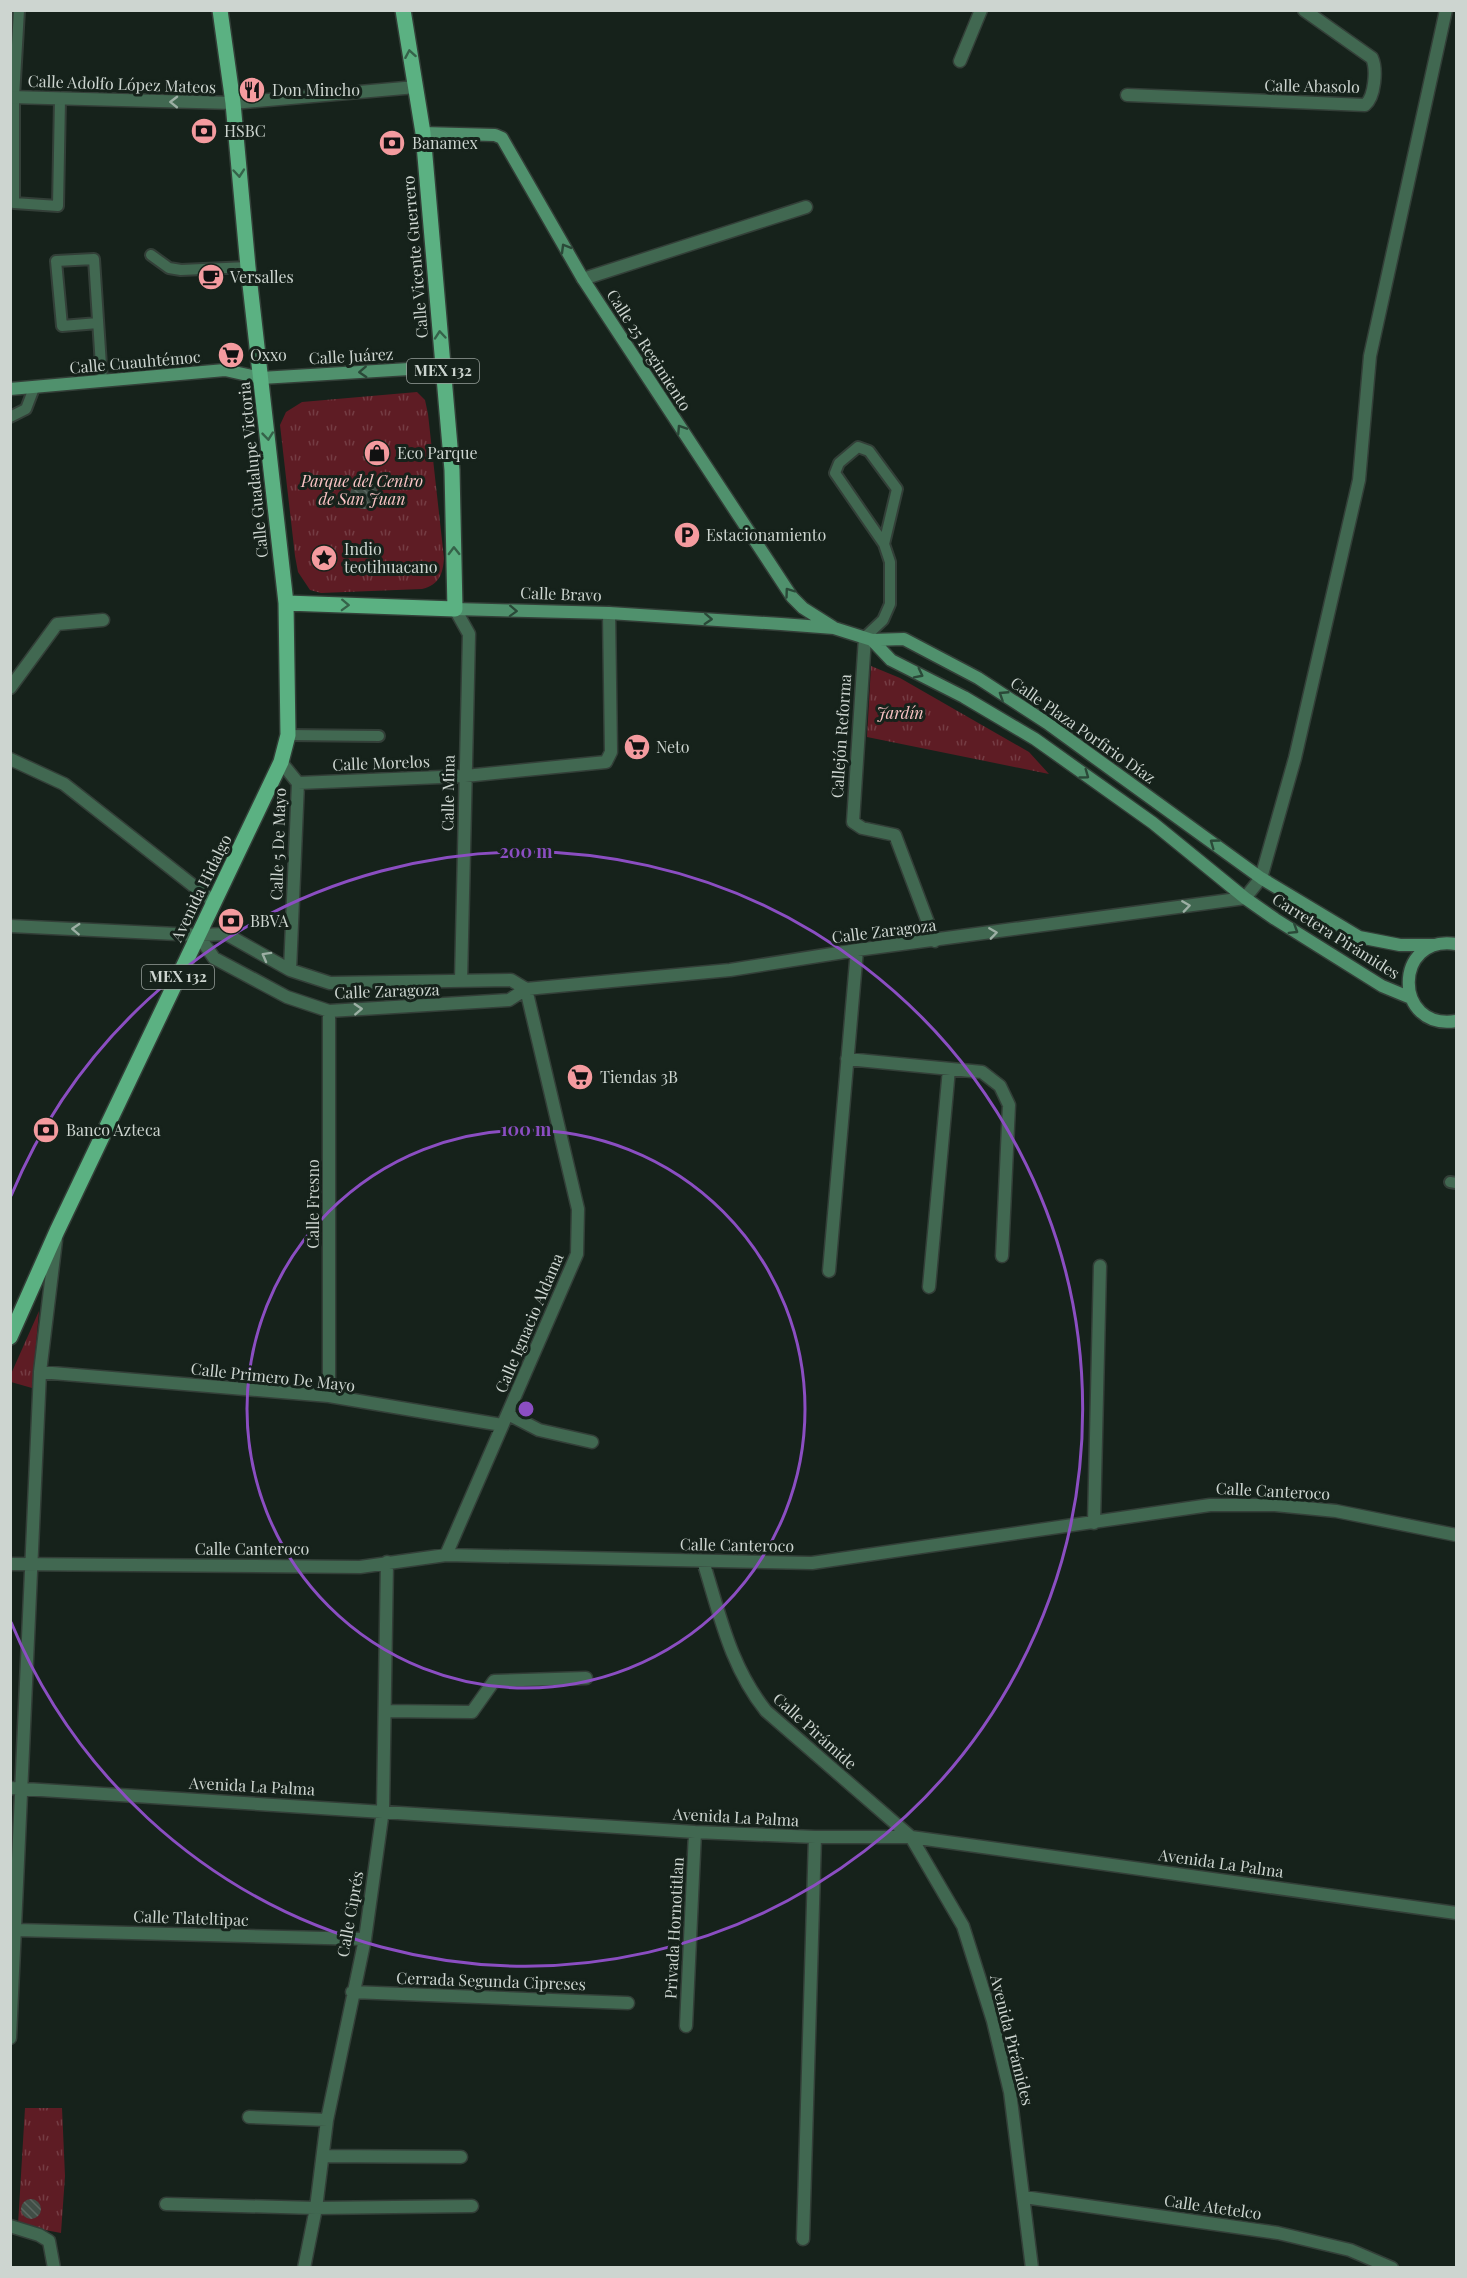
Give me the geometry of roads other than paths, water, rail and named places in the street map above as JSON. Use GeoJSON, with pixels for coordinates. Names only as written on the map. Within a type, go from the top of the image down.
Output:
{"type":"FeatureCollection","features":[{"type":"Feature","properties":{"kind":"main road","name":"Calle Guadalupe Victoria"},"geometry":{"type":"LineString","coordinates":[[220,10],[233,103],[248,267],[286,603]]}},
{"type":"Feature","properties":{"kind":"main road","name":"Calle Vicente Guerrero"},"geometry":{"type":"LineString","coordinates":[[403,10],[423,132],[442,367],[453,470],[455,609]]}},
{"type":"Feature","properties":{"kind":"main road","name":"Calle 25 Regimiento"},"geometry":{"type":"LineString","coordinates":[[423,132],[495,135],[502,138],[583,279],[792,597],[803,608],[834,628]]}},
{"type":"Feature","properties":{"kind":"main road","name":"Calle Juárez"},"geometry":{"type":"LineString","coordinates":[[261,378],[442,367]]}},
{"type":"Feature","properties":{"kind":"main road","name":"Calle Cuauhtémoc"},"geometry":{"type":"LineString","coordinates":[[10,389],[225,370],[261,378]]}},
{"type":"Feature","properties":{"kind":"main road","name":"Calle Bravo"},"geometry":{"type":"LineString","coordinates":[[286,603],[609,614],[834,628]]}},
{"type":"Feature","properties":{"kind":"main road","name":"Avenida Hidalgo"},"geometry":{"type":"LineString","coordinates":[[10,1337],[57,1231],[281,762],[288,735],[286,603]]}},
{"type":"Feature","properties":{"kind":"main road","name":"Calle Plaza Porfirio Díaz"},"geometry":{"type":"LineString","coordinates":[[834,628],[869,639],[904,639],[978,678],[1047,723],[1261,878]]}},
{"type":"Feature","properties":{"kind":"main road","name":"Calle Plaza Porfirio Díaz"},"geometry":{"type":"LineString","coordinates":[[869,639],[891,660],[964,697],[1035,739],[1153,823],[1245,898]]}},
{"type":"Feature","properties":{"kind":"main road","name":"Carretera Pirámides"},"geometry":{"type":"LineString","coordinates":[[1261,878],[1359,937],[1400,945],[1456,944]]}},
{"type":"Feature","properties":{"kind":"main road","name":"Carretera Pirámides"},"geometry":{"type":"LineString","coordinates":[[1245,898],[1382,986],[1411,998]]}},
{"type":"Feature","properties":{"kind":"main road"},"geometry":{"type":"LineString","coordinates":[[1434,945],[1414,961],[1409,973],[1411,998],[1429,1017],[1456,1031]]}},
{"type":"Feature","properties":{"kind":"main road"},"geometry":{"type":"LineString","coordinates":[[1441,1022],[1456,1021]]}},
{"type":"Feature","properties":{"kind":"street"},"geometry":{"type":"LineString","coordinates":[[960,61],[981,10]]}},
{"type":"Feature","properties":{"kind":"street","name":"Calle Abasolo"},"geometry":{"type":"LineString","coordinates":[[1127,95],[1365,105],[1371,96],[1374,66],[1372,58],[1304,10]]}},
{"type":"Feature","properties":{"kind":"street"},"geometry":{"type":"LineString","coordinates":[[1245,898],[1261,878],[1295,758],[1359,480],[1370,356],[1446,10]]}},
{"type":"Feature","properties":{"kind":"street","name":"Calle Adolfo López Mateos"},"geometry":{"type":"LineString","coordinates":[[12,97],[233,103],[416,87]]}},
{"type":"Feature","properties":{"kind":"street"},"geometry":{"type":"LineString","coordinates":[[583,279],[807,207]]}},
{"type":"Feature","properties":{"kind":"street","name":"Calle Mina"},"geometry":{"type":"LineString","coordinates":[[455,609],[469,634],[461,981]]}},
{"type":"Feature","properties":{"kind":"street","name":"Calle Morelos"},"geometry":{"type":"LineString","coordinates":[[298,783],[465,776],[601,764],[610,758],[609,614]]}},
{"type":"Feature","properties":{"kind":"street"},"geometry":{"type":"LineString","coordinates":[[10,688],[50,630],[57,624],[103,621]]}},
{"type":"Feature","properties":{"kind":"street","name":"Callejón Reforma"},"geometry":{"type":"LineString","coordinates":[[869,639],[853,822],[862,828],[896,835],[935,941]]}},
{"type":"Feature","properties":{"kind":"street"},"geometry":{"type":"LineString","coordinates":[[10,759],[64,784],[214,902]]}},
{"type":"Feature","properties":{"kind":"street","name":"Calle 5 De Mayo"},"geometry":{"type":"LineString","coordinates":[[281,762],[298,783],[290,970]]}},
{"type":"Feature","properties":{"kind":"street","name":"Calle Zaragoza"},"geometry":{"type":"LineString","coordinates":[[198,935],[214,958],[287,997],[329,1011],[509,1000],[526,989],[730,970],[857,950],[1245,898]]}},
{"type":"Feature","properties":{"kind":"street","name":"Calle Zaragoza"},"geometry":{"type":"LineString","coordinates":[[10,926],[198,935],[226,934],[290,970],[330,982],[511,980],[526,989]]}},
{"type":"Feature","properties":{"kind":"street"},"geometry":{"type":"LineString","coordinates":[[829,1271],[857,950]]}},
{"type":"Feature","properties":{"kind":"street","name":"Calle Ignacio Aldama"},"geometry":{"type":"LineString","coordinates":[[446,1555],[572,1270],[579,1232],[578,1209],[526,989]]}},
{"type":"Feature","properties":{"kind":"street","name":"Calle Fresno"},"geometry":{"type":"LineString","coordinates":[[329,1011],[329,1396]]}},
{"type":"Feature","properties":{"kind":"street"},"geometry":{"type":"LineString","coordinates":[[847,1059],[982,1072],[1000,1086],[1009,1105],[1002,1256]]}},
{"type":"Feature","properties":{"kind":"street"},"geometry":{"type":"LineString","coordinates":[[929,1287],[949,1069]]}},
{"type":"Feature","properties":{"kind":"street"},"geometry":{"type":"LineString","coordinates":[[10,2038],[16,1930],[16,1788],[31,1564],[40,1372],[57,1231]]}},
{"type":"Feature","properties":{"kind":"street"},"geometry":{"type":"LineString","coordinates":[[1094,1524],[1100,1266]]}},
{"type":"Feature","properties":{"kind":"street","name":"Calle Primero De Mayo"},"geometry":{"type":"LineString","coordinates":[[40,1372],[329,1396],[505,1419],[538,1430],[592,1442]]}},
{"type":"Feature","properties":{"kind":"street","name":"Calle Canteroco"},"geometry":{"type":"LineString","coordinates":[[10,1564],[360,1567],[446,1555],[812,1563],[1094,1524],[1210,1504],[1275,1505],[1336,1511],[1456,1535]]}},
{"type":"Feature","properties":{"kind":"street","name":"Calle Pirámide"},"geometry":{"type":"LineString","coordinates":[[703,1561],[733,1660],[747,1687],[766,1711],[911,1837]]}},
{"type":"Feature","properties":{"kind":"street","name":"Calle Ciprés"},"geometry":{"type":"LineString","coordinates":[[304,2268],[316,2208],[327,2120],[352,1992],[365,1939],[383,1810],[387,1562]]}},
{"type":"Feature","properties":{"kind":"street"},"geometry":{"type":"LineString","coordinates":[[386,1711],[472,1712],[494,1681],[586,1678]]}},
{"type":"Feature","properties":{"kind":"street","name":"Avenida La Palma"},"geometry":{"type":"LineString","coordinates":[[16,1788],[695,1832],[815,1838],[911,1837],[1456,1913]]}},
{"type":"Feature","properties":{"kind":"street","name":"Privada Hornotitlan"},"geometry":{"type":"LineString","coordinates":[[687,2026],[695,1832]]}},
{"type":"Feature","properties":{"kind":"street","name":"Avenida Pirámides"},"geometry":{"type":"LineString","coordinates":[[911,1837],[949,1898],[963,1926],[993,2020],[1010,2092],[1032,2268]]}},
{"type":"Feature","properties":{"kind":"street"},"geometry":{"type":"LineString","coordinates":[[803,2239],[815,1838]]}},
{"type":"Feature","properties":{"kind":"street","name":"Calle Tlateltipac"},"geometry":{"type":"LineString","coordinates":[[16,1930],[365,1939]]}},
{"type":"Feature","properties":{"kind":"street","name":"Cerrada Segunda Cipreses"},"geometry":{"type":"LineString","coordinates":[[352,1992],[628,2003]]}},
{"type":"Feature","properties":{"kind":"street"},"geometry":{"type":"LineString","coordinates":[[249,2117],[327,2120]]}},
{"type":"Feature","properties":{"kind":"street"},"geometry":{"type":"LineString","coordinates":[[322,2156],[461,2157]]}},
{"type":"Feature","properties":{"kind":"street","name":"Calle Atetelco"},"geometry":{"type":"LineString","coordinates":[[1024,2197],[1278,2234],[1350,2250],[1392,2268]]}},
{"type":"Feature","properties":{"kind":"street"},"geometry":{"type":"LineString","coordinates":[[166,2204],[316,2208],[472,2206]]}},
{"type":"Feature","properties":{"kind":"street"},"geometry":{"type":"LineString","coordinates":[[10,2226],[39,2235],[49,2241],[54,2268]]}},
{"type":"Feature","properties":{"kind":"lane"},"geometry":{"type":"LineString","coordinates":[[19,10],[12,97],[14,203],[57,206],[60,99]]}},
{"type":"Feature","properties":{"kind":"lane"},"geometry":{"type":"LineString","coordinates":[[151,255],[169,268],[181,270],[248,267]]}},
{"type":"Feature","properties":{"kind":"lane"},"geometry":{"type":"LineString","coordinates":[[98,323],[62,326],[56,261],[94,259],[102,381]]}},
{"type":"Feature","properties":{"kind":"lane"},"geometry":{"type":"LineString","coordinates":[[10,417],[26,409],[34,388]]}},
{"type":"Feature","properties":{"kind":"lane"},"geometry":{"type":"LineString","coordinates":[[869,639],[883,620],[890,604],[890,562],[884,544],[836,473],[839,463],[858,447],[869,451],[897,489],[884,544]]}},
{"type":"Feature","properties":{"kind":"lane"},"geometry":{"type":"LineString","coordinates":[[288,735],[379,736]]}},
{"type":"Feature","properties":{"kind":"place","name":"Don Mincho"},"geometry":{"type":"Point","coordinates":[252,90]}},
{"type":"Feature","properties":{"kind":"place","name":"HSBC"},"geometry":{"type":"Point","coordinates":[204,131]}},
{"type":"Feature","properties":{"kind":"place","name":"Banamex"},"geometry":{"type":"Point","coordinates":[392,143]}},
{"type":"Feature","properties":{"kind":"place","name":"Versalles"},"geometry":{"type":"Point","coordinates":[211,277]}},
{"type":"Feature","properties":{"kind":"place","name":"Oxxo"},"geometry":{"type":"Point","coordinates":[231,355]}},
{"type":"Feature","properties":{"kind":"place","name":"Eco Parque"},"geometry":{"type":"Point","coordinates":[377,453]}},
{"type":"Feature","properties":{"kind":"place","name":"Estacionamiento"},"geometry":{"type":"Point","coordinates":[687,535]}},
{"type":"Feature","properties":{"kind":"place","name":"Indio teotihuacano"},"geometry":{"type":"Point","coordinates":[324,558]}},
{"type":"Feature","properties":{"kind":"place","name":"Neto"},"geometry":{"type":"Point","coordinates":[637,747]}},
{"type":"Feature","properties":{"kind":"place","name":"BBVA"},"geometry":{"type":"Point","coordinates":[231,921]}},
{"type":"Feature","properties":{"kind":"place","name":"Tiendas 3B"},"geometry":{"type":"Point","coordinates":[580,1077]}},
{"type":"Feature","properties":{"kind":"place","name":"Banco Azteca"},"geometry":{"type":"Point","coordinates":[46,1130]}},
{"type":"Feature","properties":{"kind":"park label","name":"Parque del Centro de San Juan"},"geometry":{"type":"Point","coordinates":[362,490]}},
{"type":"Feature","properties":{"kind":"park label","name":"Jardín"},"geometry":{"type":"Point","coordinates":[900,713]}}]}
